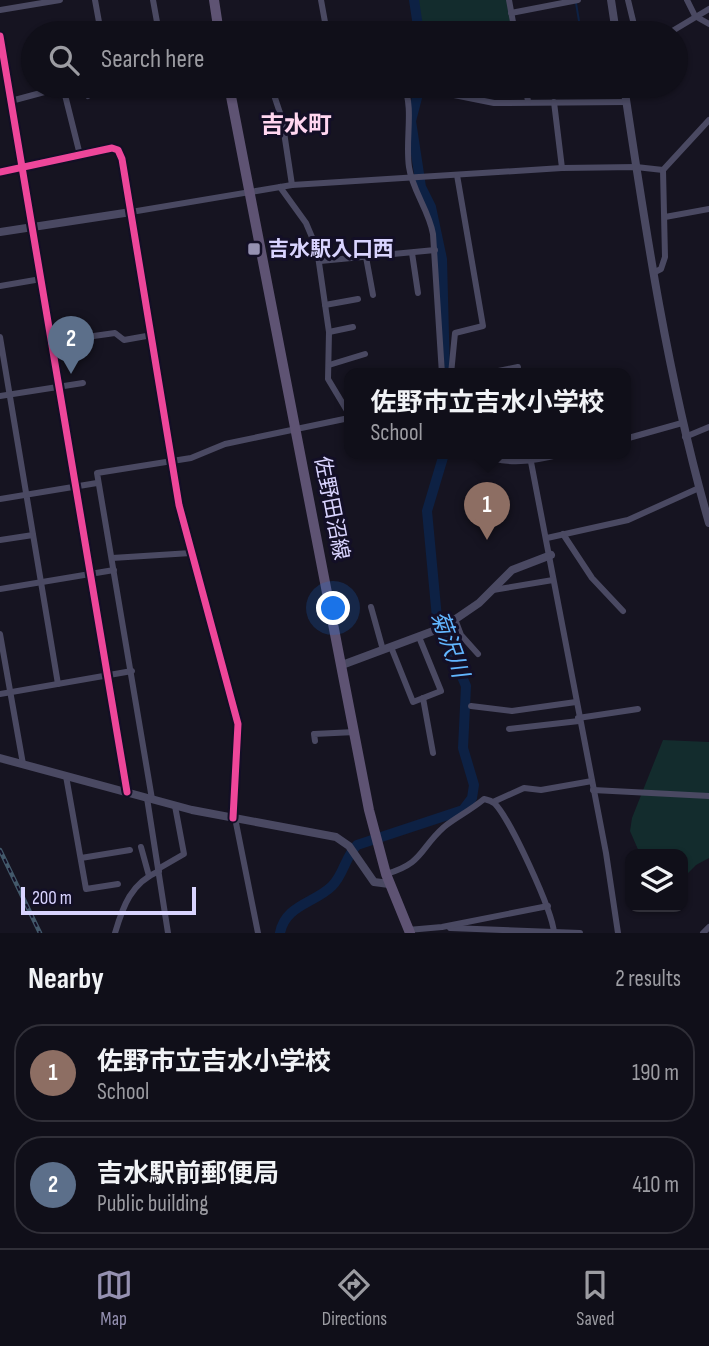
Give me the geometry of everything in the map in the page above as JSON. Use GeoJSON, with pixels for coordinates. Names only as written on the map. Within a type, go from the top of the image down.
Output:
{"type":"FeatureCollection","features":[{"type":"Feature","properties":{"kind":"main road"},"geometry":{"type":"LineString","coordinates":[[214,0],[217,21]]}},
{"type":"Feature","properties":{"kind":"main road","name":"佐野田沼線"},"geometry":{"type":"LineString","coordinates":[[231,98],[355,732],[387,879],[409,931]]}},
{"type":"Feature","properties":{"kind":"street"},"geometry":{"type":"LineString","coordinates":[[0,10],[60,0]]}},
{"type":"Feature","properties":{"kind":"street"},"geometry":{"type":"LineString","coordinates":[[95,0],[99,21]]}},
{"type":"Feature","properties":{"kind":"street"},"geometry":{"type":"LineString","coordinates":[[153,0],[157,21]]}},
{"type":"Feature","properties":{"kind":"street"},"geometry":{"type":"LineString","coordinates":[[321,0],[325,21]]}},
{"type":"Feature","properties":{"kind":"street"},"geometry":{"type":"LineString","coordinates":[[509,0],[513,21]]}},
{"type":"Feature","properties":{"kind":"street"},"geometry":{"type":"LineString","coordinates":[[511,13],[578,0]]}},
{"type":"Feature","properties":{"kind":"street"},"geometry":{"type":"LineString","coordinates":[[611,0],[614,21]]}},
{"type":"Feature","properties":{"kind":"street"},"geometry":{"type":"LineString","coordinates":[[628,0],[633,21]]}},
{"type":"Feature","properties":{"kind":"street"},"geometry":{"type":"LineString","coordinates":[[687,0],[695,16],[709,24]]}},
{"type":"Feature","properties":{"kind":"street"},"geometry":{"type":"LineString","coordinates":[[687,21],[709,9]]}},
{"type":"Feature","properties":{"kind":"street"},"geometry":{"type":"LineString","coordinates":[[0,36],[127,792]]}},
{"type":"Feature","properties":{"kind":"street"},"geometry":{"type":"LineString","coordinates":[[11,101],[23,98]]}},
{"type":"Feature","properties":{"kind":"street"},"geometry":{"type":"LineString","coordinates":[[66,98],[80,155]]}},
{"type":"Feature","properties":{"kind":"street"},"geometry":{"type":"LineString","coordinates":[[275,98],[282,119],[292,185]]}},
{"type":"Feature","properties":{"kind":"street"},"geometry":{"type":"LineString","coordinates":[[410,98],[406,129],[411,177],[430,215],[435,250],[442,368]]}},
{"type":"Feature","properties":{"kind":"street"},"geometry":{"type":"LineString","coordinates":[[467,98],[474,101],[626,102]]}},
{"type":"Feature","properties":{"kind":"street"},"geometry":{"type":"LineString","coordinates":[[626,98],[653,273],[682,423],[709,523]]}},
{"type":"Feature","properties":{"kind":"street"},"geometry":{"type":"LineString","coordinates":[[554,102],[562,168]]}},
{"type":"Feature","properties":{"kind":"street"},"geometry":{"type":"LineString","coordinates":[[653,273],[663,265],[663,170],[709,120]]}},
{"type":"Feature","properties":{"kind":"street"},"geometry":{"type":"LineString","coordinates":[[0,172],[112,148],[120,153],[172,461],[191,553],[238,724],[234,818],[258,933]]}},
{"type":"Feature","properties":{"kind":"street"},"geometry":{"type":"LineString","coordinates":[[0,232],[292,185],[562,168],[636,167],[663,170]]}},
{"type":"Feature","properties":{"kind":"street"},"geometry":{"type":"LineString","coordinates":[[451,368],[454,333],[483,326],[457,175]]}},
{"type":"Feature","properties":{"kind":"street"},"geometry":{"type":"LineString","coordinates":[[280,187],[306,223],[320,261],[329,332],[328,379],[344,407]]}},
{"type":"Feature","properties":{"kind":"street"},"geometry":{"type":"LineString","coordinates":[[665,217],[709,209]]}},
{"type":"Feature","properties":{"kind":"street"},"geometry":{"type":"LineString","coordinates":[[320,261],[435,250]]}},
{"type":"Feature","properties":{"kind":"street"},"geometry":{"type":"LineString","coordinates":[[412,253],[418,293]]}},
{"type":"Feature","properties":{"kind":"street"},"geometry":{"type":"LineString","coordinates":[[366,257],[373,295]]}},
{"type":"Feature","properties":{"kind":"street"},"geometry":{"type":"LineString","coordinates":[[0,286],[41,279]]}},
{"type":"Feature","properties":{"kind":"street"},"geometry":{"type":"LineString","coordinates":[[325,305],[358,299]]}},
{"type":"Feature","properties":{"kind":"street"},"geometry":{"type":"LineString","coordinates":[[329,332],[354,327]]}},
{"type":"Feature","properties":{"kind":"street"},"geometry":{"type":"LineString","coordinates":[[51,342],[115,333],[124,340],[152,335]]}},
{"type":"Feature","properties":{"kind":"street"},"geometry":{"type":"LineString","coordinates":[[0,337],[58,684]]}},
{"type":"Feature","properties":{"kind":"street"},"geometry":{"type":"LineString","coordinates":[[329,365],[365,354]]}},
{"type":"Feature","properties":{"kind":"street"},"geometry":{"type":"LineString","coordinates":[[513,368],[518,367]]}},
{"type":"Feature","properties":{"kind":"street"},"geometry":{"type":"LineString","coordinates":[[0,396],[83,383]]}},
{"type":"Feature","properties":{"kind":"street"},"geometry":{"type":"LineString","coordinates":[[168,933],[132,671],[97,473],[172,461],[225,444],[344,417]]}},
{"type":"Feature","properties":{"kind":"street"},"geometry":{"type":"LineString","coordinates":[[631,437],[682,423]]}},
{"type":"Feature","properties":{"kind":"street"},"geometry":{"type":"LineString","coordinates":[[685,437],[709,427]]}},
{"type":"Feature","properties":{"kind":"street"},"geometry":{"type":"LineString","coordinates":[[494,459],[503,462],[531,462],[543,459]]}},
{"type":"Feature","properties":{"kind":"street"},"geometry":{"type":"LineString","coordinates":[[531,462],[551,555],[553,580],[618,933]]}},
{"type":"Feature","properties":{"kind":"street"},"geometry":{"type":"LineString","coordinates":[[0,499],[97,483]]}},
{"type":"Feature","properties":{"kind":"street"},"geometry":{"type":"LineString","coordinates":[[547,538],[628,520],[699,488]]}},
{"type":"Feature","properties":{"kind":"street"},"geometry":{"type":"LineString","coordinates":[[563,534],[592,578],[623,611]]}},
{"type":"Feature","properties":{"kind":"street"},"geometry":{"type":"LineString","coordinates":[[0,540],[33,535]]}},
{"type":"Feature","properties":{"kind":"street"},"geometry":{"type":"LineString","coordinates":[[111,558],[191,553]]}},
{"type":"Feature","properties":{"kind":"street"},"geometry":{"type":"LineString","coordinates":[[342,665],[419,637],[455,619],[479,603],[512,570],[551,555]]}},
{"type":"Feature","properties":{"kind":"street"},"geometry":{"type":"LineString","coordinates":[[0,589],[114,570]]}},
{"type":"Feature","properties":{"kind":"street"},"geometry":{"type":"LineString","coordinates":[[490,590],[553,580]]}},
{"type":"Feature","properties":{"kind":"street"},"geometry":{"type":"LineString","coordinates":[[371,607],[387,649],[413,702],[441,691],[419,637]]}},
{"type":"Feature","properties":{"kind":"street"},"geometry":{"type":"LineString","coordinates":[[455,619],[461,635],[478,654]]}},
{"type":"Feature","properties":{"kind":"street"},"geometry":{"type":"LineString","coordinates":[[0,634],[23,764]]}},
{"type":"Feature","properties":{"kind":"street"},"geometry":{"type":"LineString","coordinates":[[0,694],[132,671]]}},
{"type":"Feature","properties":{"kind":"street"},"geometry":{"type":"LineString","coordinates":[[423,698],[433,753]]}},
{"type":"Feature","properties":{"kind":"street"},"geometry":{"type":"LineString","coordinates":[[471,706],[512,710],[576,702]]}},
{"type":"Feature","properties":{"kind":"street"},"geometry":{"type":"LineString","coordinates":[[509,729],[638,709]]}},
{"type":"Feature","properties":{"kind":"street"},"geometry":{"type":"LineString","coordinates":[[315,741],[314,734],[355,732]]}},
{"type":"Feature","properties":{"kind":"street"},"geometry":{"type":"LineString","coordinates":[[0,758],[175,806],[336,837],[349,846],[373,882],[387,879],[423,854],[436,835],[484,799],[493,802],[502,813],[548,906],[554,932]]}},
{"type":"Feature","properties":{"kind":"street"},"geometry":{"type":"LineString","coordinates":[[66,776],[86,889],[118,884]]}},
{"type":"Feature","properties":{"kind":"street"},"geometry":{"type":"LineString","coordinates":[[493,802],[524,788],[541,790],[592,781]]}},
{"type":"Feature","properties":{"kind":"street"},"geometry":{"type":"LineString","coordinates":[[593,790],[709,796]]}},
{"type":"Feature","properties":{"kind":"street"},"geometry":{"type":"LineString","coordinates":[[115,933],[130,893],[149,876],[184,854],[175,806]]}},
{"type":"Feature","properties":{"kind":"street"},"geometry":{"type":"LineString","coordinates":[[141,847],[149,876]]}},
{"type":"Feature","properties":{"kind":"street"},"geometry":{"type":"LineString","coordinates":[[81,858],[130,850]]}},
{"type":"Feature","properties":{"kind":"street"},"geometry":{"type":"LineString","coordinates":[[450,928],[548,906]]}},
{"type":"Feature","properties":{"kind":"street"},"geometry":{"type":"LineString","coordinates":[[703,933],[709,927]]}},
{"type":"Feature","properties":{"kind":"street"},"geometry":{"type":"LineString","coordinates":[[409,931],[450,928],[580,933]]}},
{"type":"Feature","properties":{"kind":"green space"},"geometry":{"type":"Polygon","coordinates":[[[412,0],[509,0],[513,21],[416,21],[412,0]]]}},
{"type":"Feature","properties":{"kind":"green space"},"geometry":{"type":"Polygon","coordinates":[[[663,740],[709,742],[709,858],[688,873],[688,849],[638,849],[630,831],[632,818],[663,740]]]}},
{"type":"Feature","properties":{"kind":"waterway","name":"菊沢川"},"geometry":{"type":"LineString","coordinates":[[414,0],[417,21]]}},
{"type":"Feature","properties":{"kind":"waterway"},"geometry":{"type":"LineString","coordinates":[[576,3],[579,21]]}},
{"type":"Feature","properties":{"kind":"waterway","name":"菊沢川"},"geometry":{"type":"LineString","coordinates":[[417,98],[411,121],[421,187],[431,207],[442,259],[445,368]]}},
{"type":"Feature","properties":{"kind":"waterway","name":"菊沢川"},"geometry":{"type":"LineString","coordinates":[[280,933],[283,924],[294,910],[332,886],[357,845],[463,810],[472,798],[474,785],[463,748],[466,686],[437,618],[427,511],[443,459]]}},
{"type":"Feature","properties":{"kind":"railway"},"geometry":{"type":"LineString","coordinates":[[0,850],[40,933]]}},
{"type":"Feature","properties":{"kind":"cycle path"},"geometry":{"type":"LineString","coordinates":[[0,36],[127,792]]}},
{"type":"Feature","properties":{"kind":"cycle path"},"geometry":{"type":"LineString","coordinates":[[0,172],[112,148],[118,150],[122,159],[179,505],[238,724],[233,818]]}},
{"type":"Feature","properties":{"kind":"place","name":"吉水駅入口西"},"geometry":{"type":"Point","coordinates":[254,249]}},
{"type":"Feature","properties":{"kind":"place","name":"吉水駅前郵便局"},"geometry":{"type":"Point","coordinates":[71,374]}},
{"type":"Feature","properties":{"kind":"place","name":"佐野市立吉水小学校"},"geometry":{"type":"Point","coordinates":[487,540]}},
{"type":"Feature","properties":{"kind":"district","name":"吉水町"},"geometry":{"type":"Point","coordinates":[296,125]}}]}
